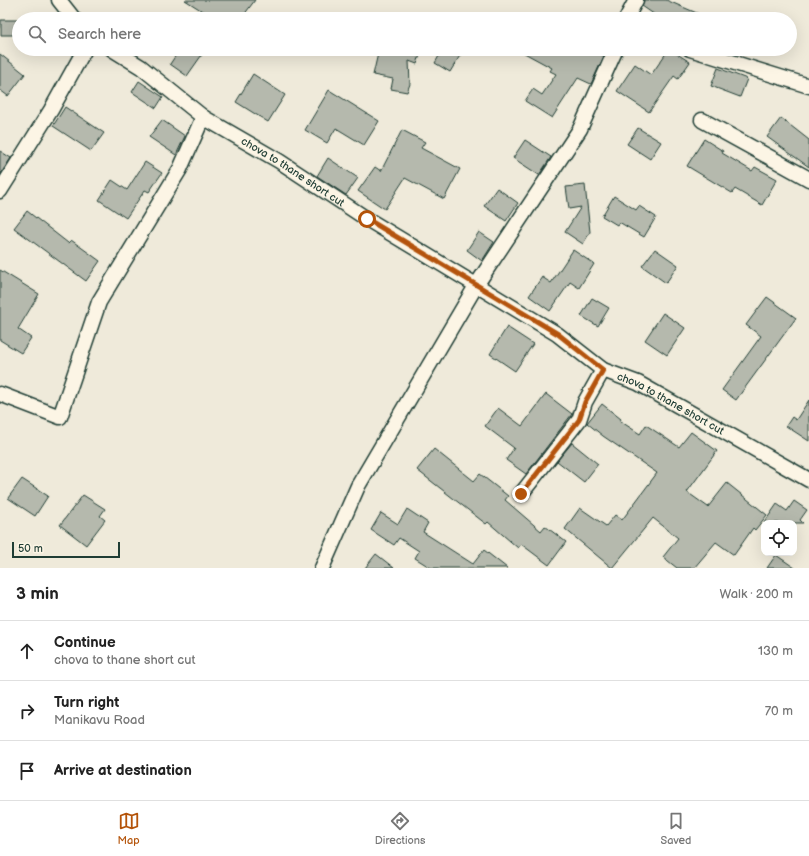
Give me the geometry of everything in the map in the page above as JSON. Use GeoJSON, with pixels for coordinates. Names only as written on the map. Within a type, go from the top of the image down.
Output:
{"type":"FeatureCollection","features":[{"type":"Feature","properties":{"kind":"street"},"geometry":{"type":"LineString","coordinates":[[60,0],[69,12]]}},
{"type":"Feature","properties":{"kind":"street"},"geometry":{"type":"LineString","coordinates":[[630,12],[636,0]]}},
{"type":"Feature","properties":{"kind":"street"},"geometry":{"type":"LineString","coordinates":[[0,191],[51,110],[81,56]]}},
{"type":"Feature","properties":{"kind":"street","name":"chova to thane short cut"},"geometry":{"type":"LineString","coordinates":[[124,56],[142,67],[203,117],[279,161],[367,219],[558,334],[603,370],[638,384],[809,480]]}},
{"type":"Feature","properties":{"kind":"street"},"geometry":{"type":"LineString","coordinates":[[325,567],[358,486],[477,284],[580,129],[613,56]]}},
{"type":"Feature","properties":{"kind":"street"},"geometry":{"type":"LineString","coordinates":[[713,56],[809,86]]}},
{"type":"Feature","properties":{"kind":"street"},"geometry":{"type":"LineString","coordinates":[[0,394],[60,417],[99,302],[180,169],[203,117]]}},
{"type":"Feature","properties":{"kind":"street"},"geometry":{"type":"LineString","coordinates":[[702,120],[809,179]]}},
{"type":"Feature","properties":{"kind":"street"},"geometry":{"type":"LineString","coordinates":[[521,494],[579,420],[585,402],[603,370]]}},
{"type":"Feature","properties":{"kind":"building"},"geometry":{"type":"Polygon","coordinates":[[[185,0],[255,0],[246,12],[204,12],[185,0]]]}},
{"type":"Feature","properties":{"kind":"building"},"geometry":{"type":"Polygon","coordinates":[[[644,0],[666,0],[694,12],[651,12],[642,6],[644,0]]]}},
{"type":"Feature","properties":{"kind":"building"},"geometry":{"type":"Polygon","coordinates":[[[1,20],[12,20],[12,35],[1,35],[1,20]]]}},
{"type":"Feature","properties":{"kind":"building"},"geometry":{"type":"Polygon","coordinates":[[[0,54],[25,74],[8,96],[0,90],[0,54]]]}},
{"type":"Feature","properties":{"kind":"building"},"geometry":{"type":"Polygon","coordinates":[[[175,56],[201,56],[187,76],[170,64],[175,56]]]}},
{"type":"Feature","properties":{"kind":"building"},"geometry":{"type":"Polygon","coordinates":[[[377,56],[420,56],[417,64],[409,61],[410,84],[407,92],[391,89],[393,79],[373,75],[377,56]]]}},
{"type":"Feature","properties":{"kind":"building"},"geometry":{"type":"Polygon","coordinates":[[[439,56],[460,56],[450,72],[435,63],[439,56]]]}},
{"type":"Feature","properties":{"kind":"building"},"geometry":{"type":"Polygon","coordinates":[[[530,56],[604,56],[591,84],[578,78],[552,118],[525,101],[533,89],[542,95],[556,74],[550,71],[552,68],[530,56]]]}},
{"type":"Feature","properties":{"kind":"building"},"geometry":{"type":"Polygon","coordinates":[[[664,56],[680,56],[690,62],[678,79],[674,76],[649,112],[617,91],[635,64],[651,75],[664,56]]]}},
{"type":"Feature","properties":{"kind":"building"},"geometry":{"type":"Polygon","coordinates":[[[718,68],[747,79],[740,97],[711,86],[718,68]]]}},
{"type":"Feature","properties":{"kind":"building"},"geometry":{"type":"Polygon","coordinates":[[[253,74],[285,95],[268,122],[236,102],[253,74]]]}},
{"type":"Feature","properties":{"kind":"building"},"geometry":{"type":"Polygon","coordinates":[[[139,81],[163,97],[156,108],[132,92],[139,81]]]}},
{"type":"Feature","properties":{"kind":"building"},"geometry":{"type":"Polygon","coordinates":[[[329,90],[379,121],[364,145],[336,128],[327,143],[305,130],[329,90]]]}},
{"type":"Feature","properties":{"kind":"building"},"geometry":{"type":"Polygon","coordinates":[[[65,107],[104,133],[91,151],[53,126],[65,107]]]}},
{"type":"Feature","properties":{"kind":"building"},"geometry":{"type":"Polygon","coordinates":[[[781,118],[809,140],[809,167],[767,137],[781,118]]]}},
{"type":"Feature","properties":{"kind":"building"},"geometry":{"type":"Polygon","coordinates":[[[162,120],[185,136],[176,155],[149,137],[162,120]]]}},
{"type":"Feature","properties":{"kind":"building"},"geometry":{"type":"Polygon","coordinates":[[[638,128],[661,142],[650,159],[627,144],[638,128]]]}},
{"type":"Feature","properties":{"kind":"building"},"geometry":{"type":"Polygon","coordinates":[[[402,130],[425,142],[421,148],[460,169],[444,199],[405,178],[385,209],[358,191],[375,167],[381,171],[402,130]]]}},
{"type":"Feature","properties":{"kind":"building"},"geometry":{"type":"Polygon","coordinates":[[[704,139],[723,151],[722,153],[752,171],[755,167],[777,179],[762,205],[735,189],[732,193],[687,166],[704,139]]]}},
{"type":"Feature","properties":{"kind":"building"},"geometry":{"type":"Polygon","coordinates":[[[525,140],[551,157],[539,175],[513,158],[525,140]]]}},
{"type":"Feature","properties":{"kind":"building"},"geometry":{"type":"Polygon","coordinates":[[[0,151],[11,158],[0,175],[0,151]]]}},
{"type":"Feature","properties":{"kind":"building"},"geometry":{"type":"Polygon","coordinates":[[[328,158],[358,178],[346,195],[317,176],[328,158]]]}},
{"type":"Feature","properties":{"kind":"building"},"geometry":{"type":"Polygon","coordinates":[[[145,162],[162,173],[149,192],[145,190],[126,218],[99,200],[112,180],[127,190],[145,162]]]}},
{"type":"Feature","properties":{"kind":"building"},"geometry":{"type":"Polygon","coordinates":[[[585,185],[590,232],[583,244],[565,232],[581,207],[569,209],[566,187],[585,185]]]}},
{"type":"Feature","properties":{"kind":"building"},"geometry":{"type":"Polygon","coordinates":[[[497,188],[518,203],[506,221],[484,206],[497,188]]]}},
{"type":"Feature","properties":{"kind":"building"},"geometry":{"type":"Polygon","coordinates":[[[614,196],[636,210],[639,206],[656,217],[644,237],[619,222],[617,225],[602,216],[614,196]]]}},
{"type":"Feature","properties":{"kind":"building"},"geometry":{"type":"Polygon","coordinates":[[[27,211],[68,243],[71,240],[100,261],[86,281],[14,228],[27,211]]]}},
{"type":"Feature","properties":{"kind":"building"},"geometry":{"type":"Polygon","coordinates":[[[479,232],[494,242],[482,261],[467,250],[479,232]]]}},
{"type":"Feature","properties":{"kind":"building"},"geometry":{"type":"Polygon","coordinates":[[[655,249],[678,265],[666,283],[642,266],[655,249]]]}},
{"type":"Feature","properties":{"kind":"building"},"geometry":{"type":"Polygon","coordinates":[[[573,250],[594,264],[579,288],[570,282],[550,311],[529,296],[542,277],[551,283],[573,250]]]}},
{"type":"Feature","properties":{"kind":"building"},"geometry":{"type":"Polygon","coordinates":[[[0,270],[39,294],[18,329],[31,338],[21,353],[0,340],[0,270]]]}},
{"type":"Feature","properties":{"kind":"building"},"geometry":{"type":"Polygon","coordinates":[[[767,297],[796,318],[736,400],[722,390],[761,336],[746,325],[767,297]]]}},
{"type":"Feature","properties":{"kind":"building"},"geometry":{"type":"Polygon","coordinates":[[[592,298],[609,308],[598,326],[581,316],[592,298]]]}},
{"type":"Feature","properties":{"kind":"building"},"geometry":{"type":"Polygon","coordinates":[[[663,313],[685,328],[667,355],[645,340],[663,313]]]}},
{"type":"Feature","properties":{"kind":"building"},"geometry":{"type":"Polygon","coordinates":[[[507,327],[533,344],[515,371],[490,354],[507,327]]]}},
{"type":"Feature","properties":{"kind":"building"},"geometry":{"type":"Polygon","coordinates":[[[546,394],[572,414],[526,474],[506,460],[514,448],[485,426],[498,408],[522,426],[546,394]]]}},
{"type":"Feature","properties":{"kind":"building"},"geometry":{"type":"Polygon","coordinates":[[[809,400],[809,441],[786,426],[792,417],[796,420],[809,400]]]}},
{"type":"Feature","properties":{"kind":"building"},"geometry":{"type":"Polygon","coordinates":[[[602,404],[621,419],[620,421],[640,434],[646,425],[679,447],[691,432],[717,451],[687,492],[708,507],[727,483],[767,515],[763,520],[761,520],[761,522],[755,530],[753,528],[734,555],[716,542],[694,568],[677,568],[663,557],[678,538],[653,518],[612,568],[565,529],[580,508],[606,526],[615,515],[622,520],[657,473],[603,436],[587,423],[602,404]]]}},
{"type":"Feature","properties":{"kind":"building"},"geometry":{"type":"Polygon","coordinates":[[[572,443],[598,464],[584,482],[557,461],[572,443]]]}},
{"type":"Feature","properties":{"kind":"building"},"geometry":{"type":"Polygon","coordinates":[[[434,449],[474,481],[480,474],[508,496],[505,500],[541,531],[545,526],[566,542],[549,565],[521,544],[518,548],[488,522],[486,524],[417,470],[434,449]]]}},
{"type":"Feature","properties":{"kind":"building"},"geometry":{"type":"Polygon","coordinates":[[[22,479],[48,496],[35,516],[8,498],[22,479]]]}},
{"type":"Feature","properties":{"kind":"building"},"geometry":{"type":"Polygon","coordinates":[[[83,495],[105,509],[100,516],[105,520],[86,545],[60,525],[83,495]]]}},
{"type":"Feature","properties":{"kind":"building"},"geometry":{"type":"Polygon","coordinates":[[[794,501],[807,510],[800,520],[803,523],[797,523],[797,520],[766,520],[777,504],[787,511],[794,501]]]}},
{"type":"Feature","properties":{"kind":"building"},"geometry":{"type":"Polygon","coordinates":[[[407,509],[428,523],[423,532],[473,564],[484,550],[507,568],[431,568],[415,558],[419,551],[399,538],[394,545],[371,530],[381,513],[398,524],[407,509]]]}},
{"type":"Feature","properties":{"kind":"building"},"geometry":{"type":"Polygon","coordinates":[[[376,554],[394,568],[365,568],[376,554]]]}},
{"type":"Feature","properties":{"kind":"building"},"geometry":{"type":"Polygon","coordinates":[[[775,556],[777,556],[795,568],[767,568],[775,556]]]}},
{"type":"Feature","properties":{"kind":"route"},"geometry":{"type":"LineString","coordinates":[[367,219],[558,334],[603,370],[585,402],[579,420],[521,494]]}}]}
